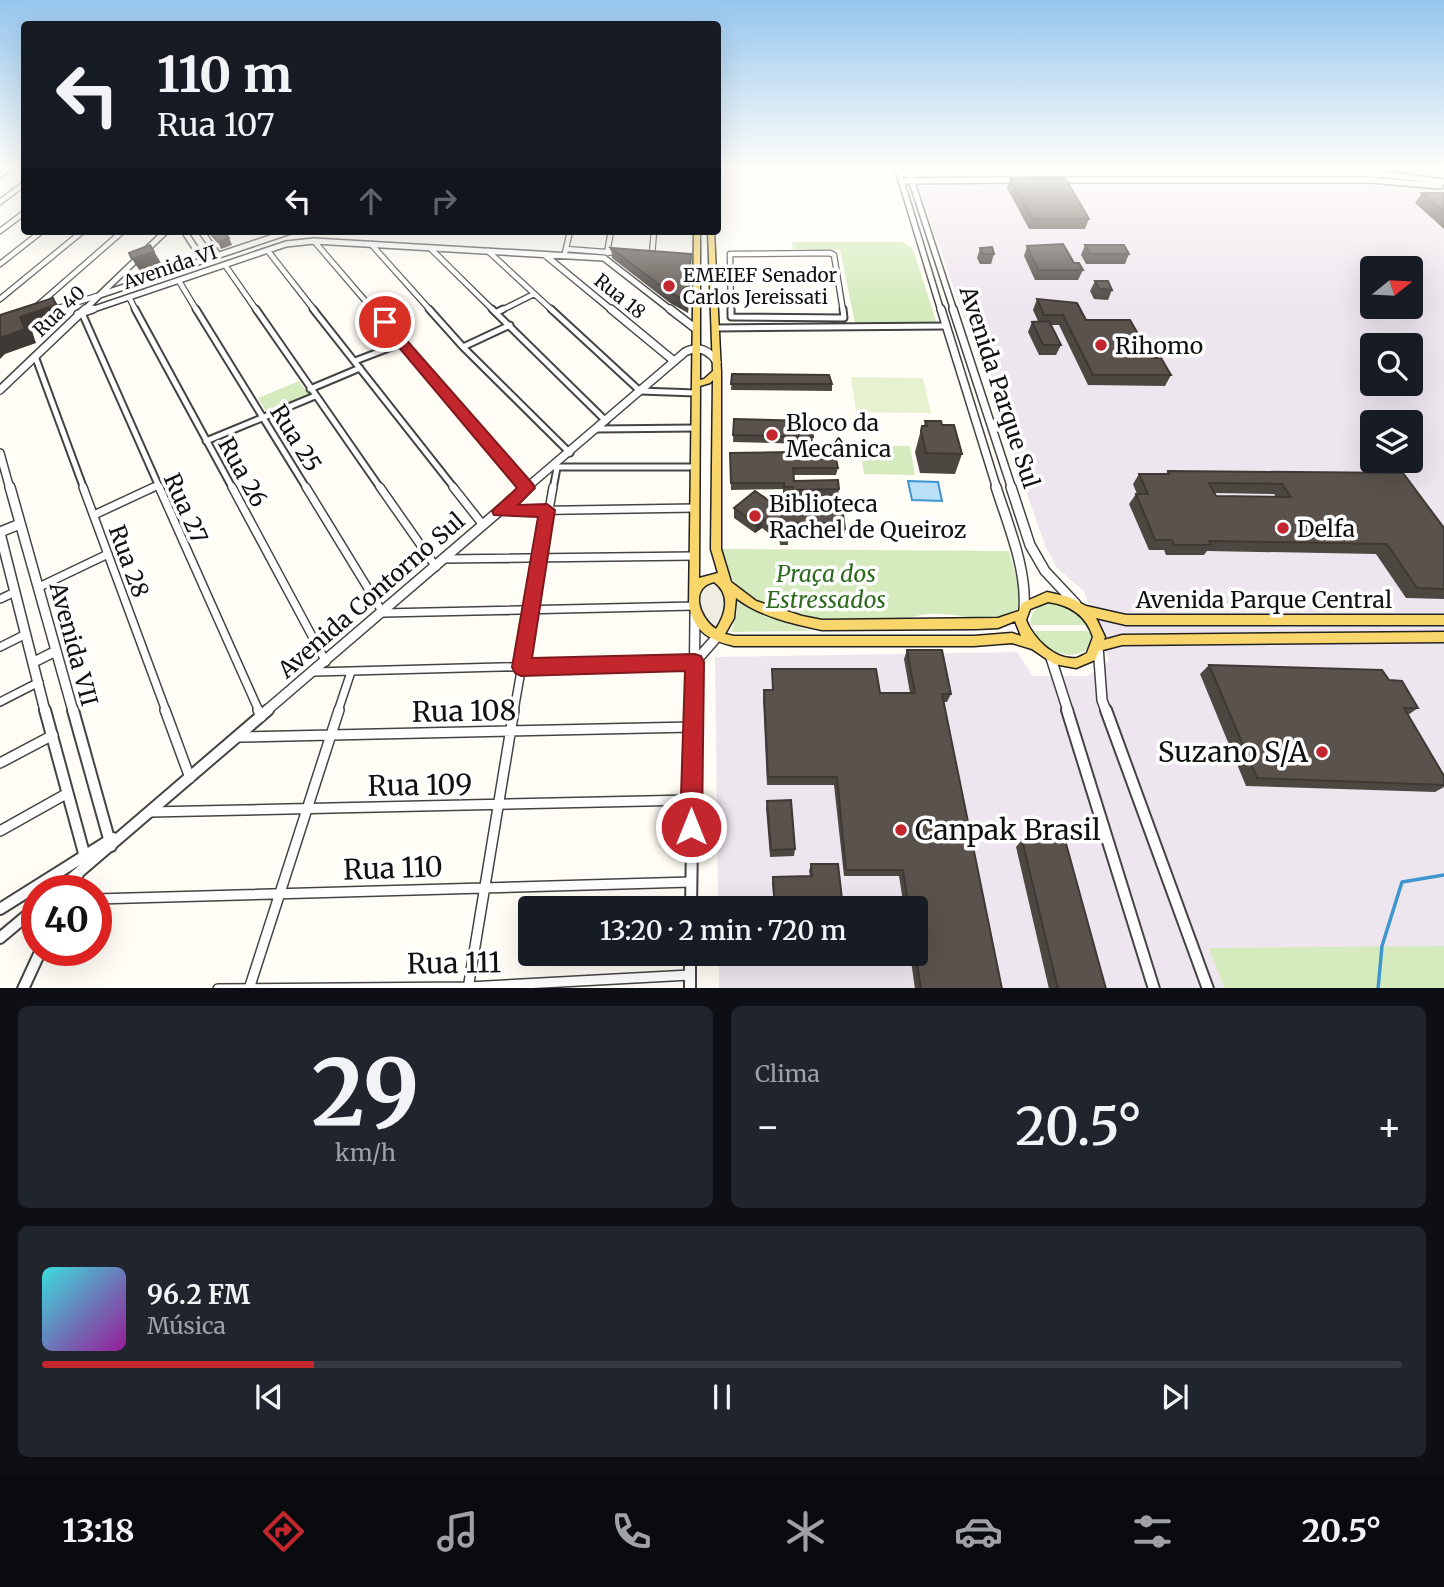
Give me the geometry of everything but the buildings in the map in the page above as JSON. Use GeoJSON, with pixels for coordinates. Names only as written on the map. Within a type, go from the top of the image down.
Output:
{"type":"FeatureCollection","features":[{"type":"Feature","properties":{"kind":"main road"},"geometry":{"type":"LineString","coordinates":[[695,592],[708,578],[716,577],[743,598],[763,609],[822,625],[998,623],[1023,612],[1030,603],[1047,597],[1057,598],[1081,609],[1097,628],[1098,646],[1085,660],[1063,662],[1012,638],[974,641],[734,641],[717,637],[705,629],[694,609],[697,235]]}},
{"type":"Feature","properties":{"kind":"main road"},"geometry":{"type":"LineString","coordinates":[[711,235],[717,367],[716,549],[719,566],[727,584],[731,610],[726,626],[717,637]]}},
{"type":"Feature","properties":{"kind":"main road"},"geometry":{"type":"LineString","coordinates":[[696,388],[707,381],[717,367]]}},
{"type":"Feature","properties":{"kind":"main road","name":"Avenida Parque Central"},"geometry":{"type":"LineString","coordinates":[[1081,609],[1126,620],[1444,620]]}},
{"type":"Feature","properties":{"kind":"main road"},"geometry":{"type":"LineString","coordinates":[[1023,612],[1022,628],[1031,645]]}},
{"type":"Feature","properties":{"kind":"main road","name":"Avenida Parque Central"},"geometry":{"type":"LineString","coordinates":[[1098,646],[1122,640],[1444,637]]}},
{"type":"Feature","properties":{"kind":"street","name":"Avenida Parque Sul"},"geometry":{"type":"LineString","coordinates":[[911,213],[1014,545],[1025,594],[1023,612]]}},
{"type":"Feature","properties":{"kind":"street","name":"Avenida Parque Sul"},"geometry":{"type":"LineString","coordinates":[[922,213],[1030,545],[1045,571],[1081,609]]}},
{"type":"Feature","properties":{"kind":"street"},"geometry":{"type":"LineString","coordinates":[[0,231],[21,215]]}},
{"type":"Feature","properties":{"kind":"street"},"geometry":{"type":"LineString","coordinates":[[1,263],[37,235]]}},
{"type":"Feature","properties":{"kind":"street"},"geometry":{"type":"LineString","coordinates":[[0,299],[78,235]]}},
{"type":"Feature","properties":{"kind":"street"},"geometry":{"type":"LineString","coordinates":[[33,310],[118,235]]}},
{"type":"Feature","properties":{"kind":"street","name":"Rua 40"},"geometry":{"type":"LineString","coordinates":[[34,356],[162,235]]}},
{"type":"Feature","properties":{"kind":"street"},"geometry":{"type":"LineString","coordinates":[[187,235],[203,260]]}},
{"type":"Feature","properties":{"kind":"street"},"geometry":{"type":"LineString","coordinates":[[204,235],[218,255]]}},
{"type":"Feature","properties":{"kind":"street"},"geometry":{"type":"LineString","coordinates":[[47,311],[278,235]]}},
{"type":"Feature","properties":{"kind":"street"},"geometry":{"type":"LineString","coordinates":[[565,252],[569,235]]}},
{"type":"Feature","properties":{"kind":"street"},"geometry":{"type":"LineString","coordinates":[[606,255],[610,235]]}},
{"type":"Feature","properties":{"kind":"street"},"geometry":{"type":"LineString","coordinates":[[652,255],[653,235]]}},
{"type":"Feature","properties":{"kind":"street"},"geometry":{"type":"LineString","coordinates":[[314,241],[527,488]]}},
{"type":"Feature","properties":{"kind":"street","name":"Avenida VI"},"geometry":{"type":"LineString","coordinates":[[80,314],[294,243],[314,241],[545,255],[565,252],[606,255]]}},
{"type":"Feature","properties":{"kind":"street"},"geometry":{"type":"LineString","coordinates":[[255,243],[355,361],[483,525]]}},
{"type":"Feature","properties":{"kind":"street"},"geometry":{"type":"LineString","coordinates":[[371,244],[463,347],[570,453]]}},
{"type":"Feature","properties":{"kind":"street"},"geometry":{"type":"LineString","coordinates":[[430,248],[606,421]]}},
{"type":"Feature","properties":{"kind":"street"},"geometry":{"type":"LineString","coordinates":[[488,251],[640,391],[696,388]]}},
{"type":"Feature","properties":{"kind":"street"},"geometry":{"type":"LineString","coordinates":[[732,253],[833,254],[845,316],[840,319],[735,319],[731,317],[729,285],[729,255],[732,253]]}},
{"type":"Feature","properties":{"kind":"street"},"geometry":{"type":"LineString","coordinates":[[606,255],[630,254]]}},
{"type":"Feature","properties":{"kind":"street"},"geometry":{"type":"LineString","coordinates":[[641,254],[663,257]]}},
{"type":"Feature","properties":{"kind":"street","name":"Rua 18"},"geometry":{"type":"LineString","coordinates":[[545,255],[674,361]]}},
{"type":"Feature","properties":{"kind":"street"},"geometry":{"type":"LineString","coordinates":[[606,255],[696,329]]}},
{"type":"Feature","properties":{"kind":"street"},"geometry":{"type":"LineString","coordinates":[[685,259],[696,260]]}},
{"type":"Feature","properties":{"kind":"street"},"geometry":{"type":"LineString","coordinates":[[225,265],[436,567]]}},
{"type":"Feature","properties":{"kind":"street"},"geometry":{"type":"LineString","coordinates":[[173,271],[179,281]]}},
{"type":"Feature","properties":{"kind":"street","name":"Rua 25"},"geometry":{"type":"LineString","coordinates":[[179,281],[383,613]]}},
{"type":"Feature","properties":{"kind":"street"},"geometry":{"type":"LineString","coordinates":[[712,285],[729,285]]}},
{"type":"Feature","properties":{"kind":"street"},"geometry":{"type":"LineString","coordinates":[[0,288],[13,288]]}},
{"type":"Feature","properties":{"kind":"street"},"geometry":{"type":"LineString","coordinates":[[497,312],[534,294]]}},
{"type":"Feature","properties":{"kind":"street","name":"Rua 26"},"geometry":{"type":"LineString","coordinates":[[129,297],[326,662]]}},
{"type":"Feature","properties":{"kind":"street","name":"Rua 27"},"geometry":{"type":"LineString","coordinates":[[80,314],[261,717]]}},
{"type":"Feature","properties":{"kind":"street"},"geometry":{"type":"LineString","coordinates":[[463,347],[510,325]]}},
{"type":"Feature","properties":{"kind":"street"},"geometry":{"type":"LineString","coordinates":[[715,328],[946,327]]}},
{"type":"Feature","properties":{"kind":"street"},"geometry":{"type":"LineString","coordinates":[[355,361],[402,343]]}},
{"type":"Feature","properties":{"kind":"street"},"geometry":{"type":"LineString","coordinates":[[696,348],[707,351],[717,367]]}},
{"type":"Feature","properties":{"kind":"street","name":"Avenida Contorno Sul"},"geometry":{"type":"LineString","coordinates":[[76,875],[554,467],[674,361],[689,349],[696,348]]}},
{"type":"Feature","properties":{"kind":"street"},"geometry":{"type":"LineString","coordinates":[[0,390],[34,356]]}},
{"type":"Feature","properties":{"kind":"street","name":"Rua 28"},"geometry":{"type":"LineString","coordinates":[[34,356],[190,778]]}},
{"type":"Feature","properties":{"kind":"street"},"geometry":{"type":"LineString","coordinates":[[310,388],[360,368]]}},
{"type":"Feature","properties":{"kind":"street"},"geometry":{"type":"LineString","coordinates":[[206,441],[315,396]]}},
{"type":"Feature","properties":{"kind":"street"},"geometry":{"type":"LineString","coordinates":[[597,429],[695,428]]}},
{"type":"Feature","properties":{"kind":"street","name":"Avenida VII"},"geometry":{"type":"LineString","coordinates":[[0,453],[110,843]]}},
{"type":"Feature","properties":{"kind":"street"},"geometry":{"type":"LineString","coordinates":[[468,988],[554,467],[696,467]]}},
{"type":"Feature","properties":{"kind":"street"},"geometry":{"type":"LineString","coordinates":[[94,515],[157,486]]}},
{"type":"Feature","properties":{"kind":"street"},"geometry":{"type":"LineString","coordinates":[[500,511],[695,508]]}},
{"type":"Feature","properties":{"kind":"street"},"geometry":{"type":"LineString","coordinates":[[0,533],[20,524]]}},
{"type":"Feature","properties":{"kind":"street","name":"Avenida VII"},"geometry":{"type":"LineString","coordinates":[[0,533],[2,554],[15,592],[66,794],[85,856]]}},
{"type":"Feature","properties":{"kind":"street"},"geometry":{"type":"LineString","coordinates":[[38,587],[108,554]]}},
{"type":"Feature","properties":{"kind":"street"},"geometry":{"type":"LineString","coordinates":[[443,559],[695,556]]}},
{"type":"Feature","properties":{"kind":"street"},"geometry":{"type":"LineString","coordinates":[[0,599],[15,592]]}},
{"type":"Feature","properties":{"kind":"street"},"geometry":{"type":"LineString","coordinates":[[383,613],[694,609],[691,896]]}},
{"type":"Feature","properties":{"kind":"street"},"geometry":{"type":"LineString","coordinates":[[0,646],[26,634]]}},
{"type":"Feature","properties":{"kind":"street"},"geometry":{"type":"LineString","coordinates":[[314,672],[695,662],[717,637]]}},
{"type":"Feature","properties":{"kind":"street"},"geometry":{"type":"LineString","coordinates":[[1098,646],[1102,700],[1208,988]]}},
{"type":"Feature","properties":{"kind":"street"},"geometry":{"type":"LineString","coordinates":[[34,662],[56,651]]}},
{"type":"Feature","properties":{"kind":"street"},"geometry":{"type":"LineString","coordinates":[[1051,658],[1154,988]]}},
{"type":"Feature","properties":{"kind":"street"},"geometry":{"type":"LineString","coordinates":[[249,988],[351,672]]}},
{"type":"Feature","properties":{"kind":"street"},"geometry":{"type":"LineString","coordinates":[[0,702],[39,682]]}},
{"type":"Feature","properties":{"kind":"street","name":"Rua 108"},"geometry":{"type":"LineString","coordinates":[[237,737],[692,727]]}},
{"type":"Feature","properties":{"kind":"street"},"geometry":{"type":"LineString","coordinates":[[0,763],[53,735]]}},
{"type":"Feature","properties":{"kind":"street"},"geometry":{"type":"LineString","coordinates":[[0,831],[66,794]]}},
{"type":"Feature","properties":{"kind":"street","name":"Rua 109"},"geometry":{"type":"LineString","coordinates":[[149,812],[691,800]]}},
{"type":"Feature","properties":{"kind":"street"},"geometry":{"type":"LineString","coordinates":[[0,909],[110,843]]}},
{"type":"Feature","properties":{"kind":"street","name":"Rua 110"},"geometry":{"type":"LineString","coordinates":[[112,899],[691,882]]}},
{"type":"Feature","properties":{"kind":"street"},"geometry":{"type":"LineString","coordinates":[[0,938],[21,920]]}},
{"type":"Feature","properties":{"kind":"street"},"geometry":{"type":"LineString","coordinates":[[23,988],[34,966]]}},
{"type":"Feature","properties":{"kind":"street"},"geometry":{"type":"LineString","coordinates":[[690,966],[690,988]]}},
{"type":"Feature","properties":{"kind":"street","name":"Rua 111"},"geometry":{"type":"LineString","coordinates":[[249,988],[468,988],[690,975]]}},
{"type":"Feature","properties":{"kind":"shaded area"},"geometry":{"type":"Polygon","coordinates":[[[927,213],[1444,213],[1444,988],[719,988],[719,966],[928,966],[928,896],[718,896],[715,657],[1017,652],[1033,676],[1088,676],[1109,660],[1084,591],[1057,568],[1046,548],[927,213]]]}},
{"type":"Feature","properties":{"kind":"shaded area"},"geometry":{"type":"Polygon","coordinates":[[[712,581],[722,585],[726,602],[719,626],[712,629],[705,620],[699,594],[702,585],[712,581]]]}},
{"type":"Feature","properties":{"kind":"green space"},"geometry":{"type":"Polygon","coordinates":[[[792,242],[903,242],[913,249],[936,321],[855,323],[840,250],[793,249],[792,242]]]}},
{"type":"Feature","properties":{"kind":"green space"},"geometry":{"type":"Polygon","coordinates":[[[851,377],[923,378],[931,413],[856,412],[851,377]]]}},
{"type":"Feature","properties":{"kind":"green space"},"geometry":{"type":"Polygon","coordinates":[[[299,381],[309,395],[267,413],[258,398],[299,381]]]}},
{"type":"Feature","properties":{"kind":"green space"},"geometry":{"type":"Polygon","coordinates":[[[860,446],[910,446],[915,475],[864,474],[860,446]]]}},
{"type":"Feature","properties":{"kind":"green space","name":"Praça dos Estressados"},"geometry":{"type":"Polygon","coordinates":[[[721,549],[1009,551],[1022,598],[1017,611],[996,618],[928,614],[855,622],[796,616],[769,607],[746,594],[729,575],[721,549]]]}},
{"type":"Feature","properties":{"kind":"green space"},"geometry":{"type":"Polygon","coordinates":[[[736,600],[764,616],[811,631],[731,632],[737,613],[736,600]]]}},
{"type":"Feature","properties":{"kind":"green space"},"geometry":{"type":"Polygon","coordinates":[[[1046,603],[1071,608],[1089,625],[1031,625],[1034,611],[1046,603]]]}},
{"type":"Feature","properties":{"kind":"green space"},"geometry":{"type":"Polygon","coordinates":[[[1032,631],[1091,631],[1090,646],[1077,654],[1062,654],[1042,643],[1032,631]]]}},
{"type":"Feature","properties":{"kind":"green space"},"geometry":{"type":"Polygon","coordinates":[[[1444,946],[1444,988],[1224,988],[1209,948],[1444,946]]]}},
{"type":"Feature","properties":{"kind":"water"},"geometry":{"type":"Polygon","coordinates":[[[908,481],[938,482],[942,501],[912,500],[908,481]]]}},
{"type":"Feature","properties":{"kind":"waterway"},"geometry":{"type":"LineString","coordinates":[[1378,988],[1382,946],[1402,882],[1444,875]]}},
{"type":"Feature","properties":{"kind":"place","name":"EMEIEF Senador Carlos Jereissati"},"geometry":{"type":"Point","coordinates":[669,286]}},
{"type":"Feature","properties":{"kind":"place","name":"Rihomo"},"geometry":{"type":"Point","coordinates":[1101,345]}},
{"type":"Feature","properties":{"kind":"place","name":"Bloco da Mecânica"},"geometry":{"type":"Point","coordinates":[772,435]}},
{"type":"Feature","properties":{"kind":"place","name":"Biblioteca Rachel de Queiroz"},"geometry":{"type":"Point","coordinates":[755,516]}},
{"type":"Feature","properties":{"kind":"place","name":"Delfa"},"geometry":{"type":"Point","coordinates":[1283,528]}},
{"type":"Feature","properties":{"kind":"place","name":"Suzano S/A"},"geometry":{"type":"Point","coordinates":[1322,752]}},
{"type":"Feature","properties":{"kind":"place","name":"Canpak Brasil"},"geometry":{"type":"Point","coordinates":[901,830]}},
{"type":"Feature","properties":{"kind":"route"},"geometry":{"type":"LineString","coordinates":[[385,322],[527,488],[500,511],[547,510],[521,667],[695,662],[691,827]]}}]}
